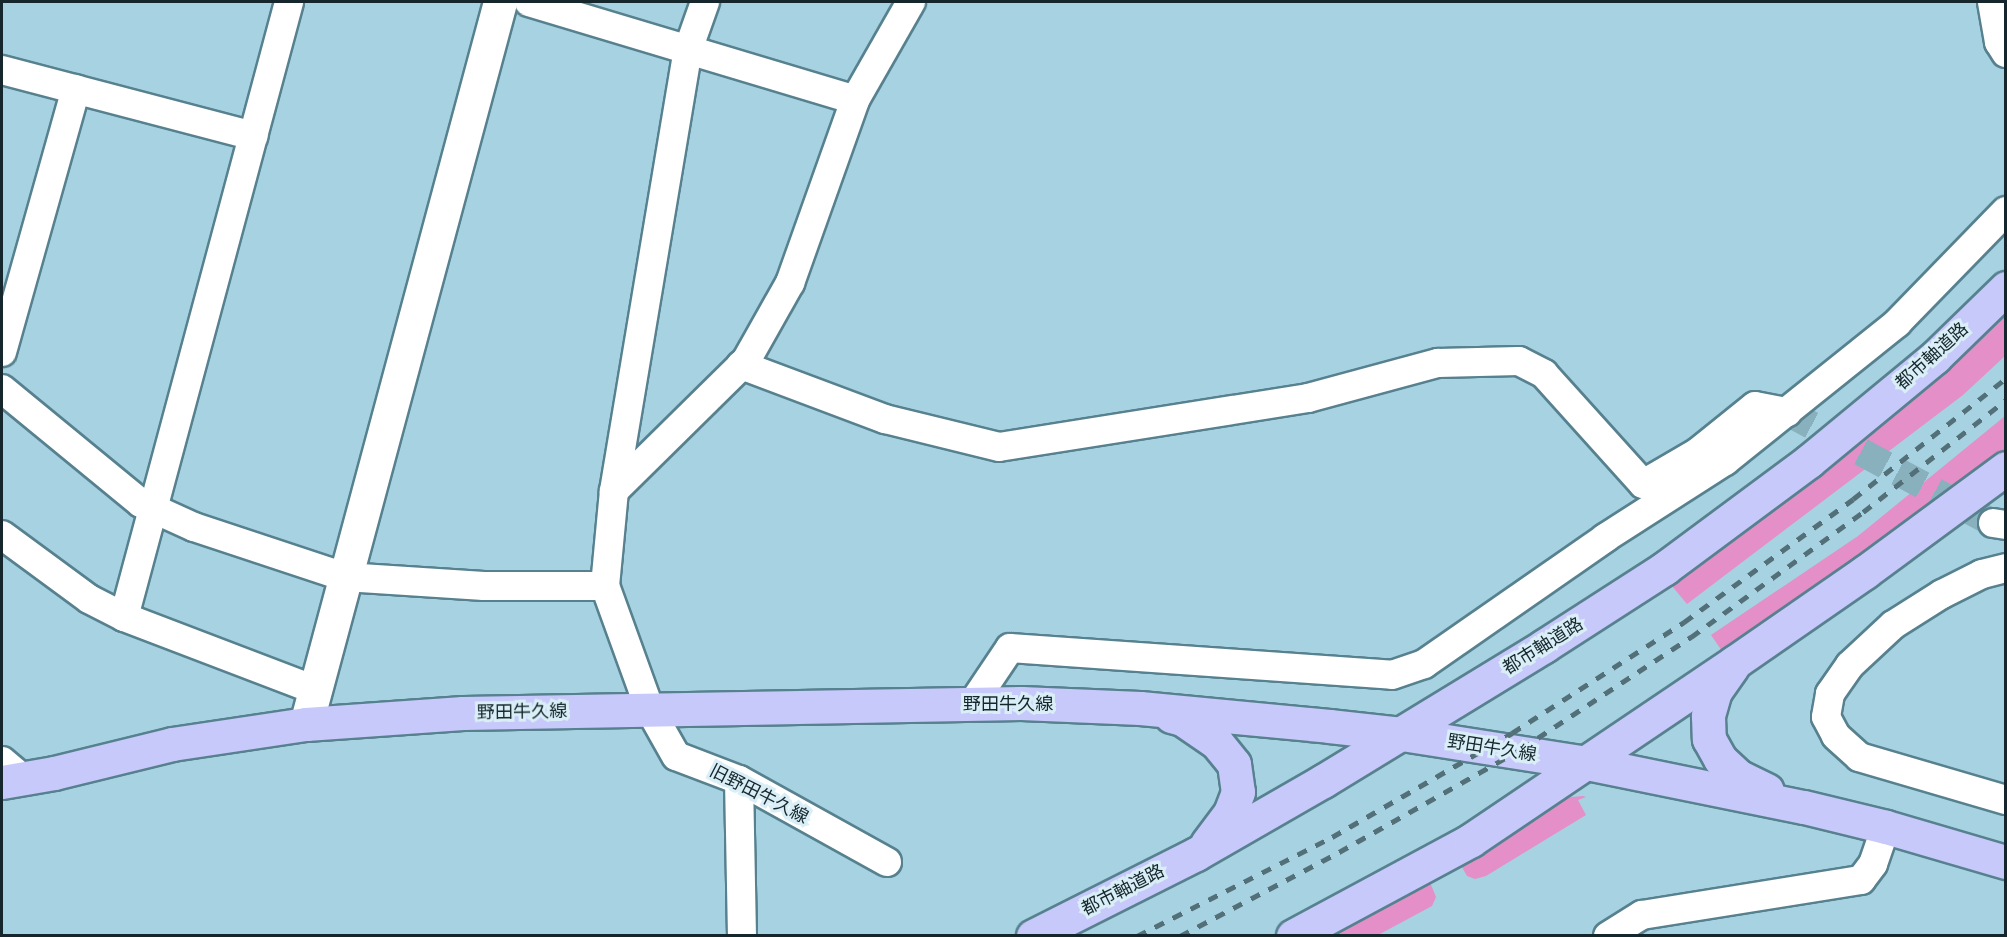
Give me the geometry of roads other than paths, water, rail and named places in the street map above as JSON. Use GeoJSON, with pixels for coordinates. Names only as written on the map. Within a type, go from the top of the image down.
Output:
{"type":"FeatureCollection","features":[{"type":"Feature","properties":{"kind":"main road","name":"都市軸道路"},"geometry":{"type":"LineString","coordinates":[[1032,936],[1196,854],[1402,734],[1544,646],[1684,554],[1809,461],[1854,424],[1935,357],[2006,288]]}},
{"type":"Feature","properties":{"kind":"main road"},"geometry":{"type":"LineString","coordinates":[[1293,936],[1471,840],[1735,662],[2006,468]]}},
{"type":"Feature","properties":{"kind":"main road"},"geometry":{"type":"LineString","coordinates":[[1735,662],[1715,691],[1708,716],[1709,740],[1720,759],[1738,776],[1804,807]]}},
{"type":"Feature","properties":{"kind":"main road","name":"野田牛久線"},"geometry":{"type":"LineString","coordinates":[[8,774],[172,744],[306,724],[463,713],[973,704],[1140,708],[1402,734],[1587,763],[1804,807],[2003,859]]}},
{"type":"Feature","properties":{"kind":"main road"},"geometry":{"type":"LineString","coordinates":[[1140,708],[1182,719],[1217,742],[1234,764],[1239,792],[1230,813],[1212,838],[1196,854]]}},
{"type":"Feature","properties":{"kind":"street"},"geometry":{"type":"LineString","coordinates":[[124,617],[289,2]]}},
{"type":"Feature","properties":{"kind":"street"},"geometry":{"type":"LineString","coordinates":[[306,724],[500,2]]}},
{"type":"Feature","properties":{"kind":"street"},"geometry":{"type":"LineString","coordinates":[[529,2],[855,100]]}},
{"type":"Feature","properties":{"kind":"street"},"geometry":{"type":"LineString","coordinates":[[2,389],[52,433],[154,510],[194,527],[345,577],[484,586],[605,586],[614,491],[688,50],[705,2]]}},
{"type":"Feature","properties":{"kind":"street"},"geometry":{"type":"LineString","coordinates":[[614,491],[741,365],[790,284],[855,100],[911,2]]}},
{"type":"Feature","properties":{"kind":"street"},"geometry":{"type":"LineString","coordinates":[[1992,2],[1999,42],[2006,53]]}},
{"type":"Feature","properties":{"kind":"street"},"geometry":{"type":"LineString","coordinates":[[2,70],[253,136]]}},
{"type":"Feature","properties":{"kind":"street"},"geometry":{"type":"LineString","coordinates":[[2,352],[76,89]]}},
{"type":"Feature","properties":{"kind":"street"},"geometry":{"type":"LineString","coordinates":[[973,704],[1010,648],[1392,675],[1424,664],[1605,538],[1725,461],[1898,323],[2006,211]]}},
{"type":"Feature","properties":{"kind":"street"},"geometry":{"type":"LineString","coordinates":[[741,365],[885,419],[999,447],[1308,398],[1438,363],[1519,361],[1544,374],[1643,484],[1698,452],[1755,406],[1787,412]]}},
{"type":"Feature","properties":{"kind":"street"},"geometry":{"type":"LineString","coordinates":[[2,535],[89,598],[124,617],[315,690]]}},
{"type":"Feature","properties":{"kind":"street"},"geometry":{"type":"LineString","coordinates":[[2006,568],[1982,574],[1942,594],[1893,625],[1850,665],[1830,694],[1826,717],[1836,736],[1859,757],[2006,800]]}},
{"type":"Feature","properties":{"kind":"street","name":"旧野田牛久線"},"geometry":{"type":"LineString","coordinates":[[605,586],[650,710],[676,756],[739,780],[887,862]]}},
{"type":"Feature","properties":{"kind":"street"},"geometry":{"type":"LineString","coordinates":[[739,780],[742,936]]}},
{"type":"Feature","properties":{"kind":"street"},"geometry":{"type":"LineString","coordinates":[[1608,936],[1642,915],[1861,880],[1873,864],[1886,827]]}},
{"type":"Feature","properties":{"kind":"tunnel"},"geometry":{"type":"LineString","coordinates":[[1787,412],[1993,523]]}},
{"type":"Feature","properties":{"kind":"railway"},"geometry":{"type":"LineString","coordinates":[[1137,936],[1332,837],[1512,733],[1684,622],[1853,499],[2006,378]]}},
{"type":"Feature","properties":{"kind":"railway"},"geometry":{"type":"LineString","coordinates":[[1180,936],[1339,852],[1521,749],[1691,637],[1863,512],[2006,400]]}}]}
